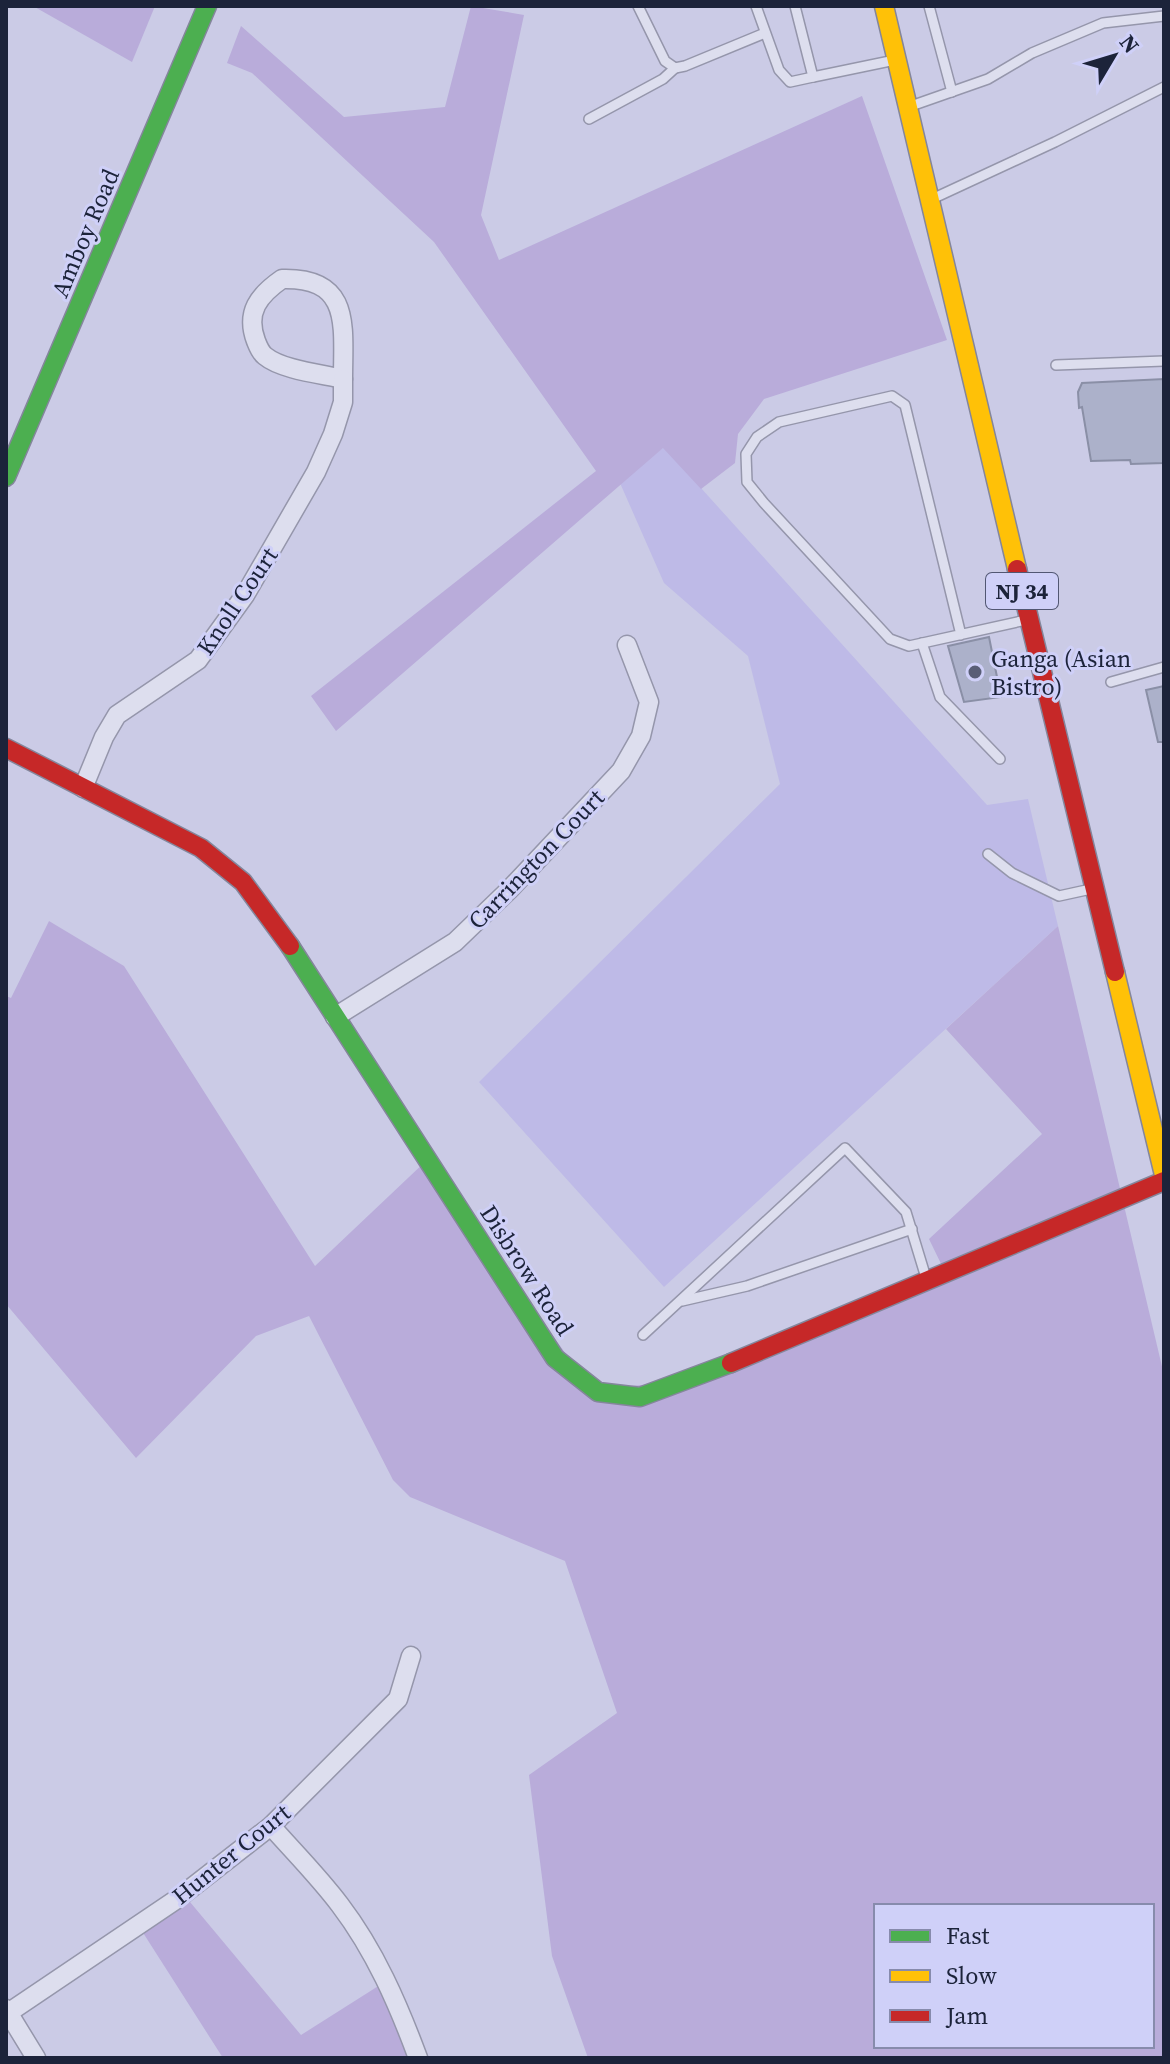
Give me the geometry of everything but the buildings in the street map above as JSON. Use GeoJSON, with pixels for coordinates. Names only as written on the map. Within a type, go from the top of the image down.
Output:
{"type":"FeatureCollection","features":[{"type":"Feature","properties":{"kind":"street","name":"Amboy Road"},"geometry":{"type":"LineString","coordinates":[[6,477],[207,6]]}},
{"type":"Feature","properties":{"kind":"street","name":"NJ 34"},"geometry":{"type":"LineString","coordinates":[[889,7],[897,60],[929,200],[1164,1178]]}},
{"type":"Feature","properties":{"kind":"street","name":"Knoll Court"},"geometry":{"type":"LineString","coordinates":[[83,788],[104,737],[117,715],[198,660],[245,595],[316,472],[333,434],[343,402],[343,379],[342,321],[330,290],[300,279],[282,279],[269,288],[253,311],[250,323],[259,349],[265,356],[284,365],[343,379]]}},
{"type":"Feature","properties":{"kind":"street","name":"Carrington Court"},"geometry":{"type":"LineString","coordinates":[[335,1017],[455,942],[509,890],[621,771],[641,736],[649,702],[627,645]]}},
{"type":"Feature","properties":{"kind":"street","name":"Disbrow Road"},"geometry":{"type":"LineString","coordinates":[[6,748],[201,848],[243,882],[274,922],[555,1358],[598,1392],[640,1397],[708,1373],[1164,1178]]}},
{"type":"Feature","properties":{"kind":"street","name":"Hunter Court"},"geometry":{"type":"LineString","coordinates":[[7,2011],[177,1899],[271,1826],[398,1699],[411,1656]]}},
{"type":"Feature","properties":{"kind":"street"},"geometry":{"type":"LineString","coordinates":[[271,1826],[340,1905],[373,1956],[400,2011],[418,2058]]}},
{"type":"Feature","properties":{"kind":"street"},"geometry":{"type":"LineString","coordinates":[[7,2011],[36,2058]]}},
{"type":"Feature","properties":{"kind":"lane"},"geometry":{"type":"LineString","coordinates":[[638,6],[665,61],[675,68]]}},
{"type":"Feature","properties":{"kind":"lane"},"geometry":{"type":"LineString","coordinates":[[756,6],[779,70],[790,82],[897,60]]}},
{"type":"Feature","properties":{"kind":"lane"},"geometry":{"type":"LineString","coordinates":[[795,6],[813,77]]}},
{"type":"Feature","properties":{"kind":"lane"},"geometry":{"type":"LineString","coordinates":[[929,6],[952,92]]}},
{"type":"Feature","properties":{"kind":"lane"},"geometry":{"type":"LineString","coordinates":[[908,107],[988,79],[1032,53],[1103,23],[1164,16]]}},
{"type":"Feature","properties":{"kind":"lane"},"geometry":{"type":"LineString","coordinates":[[589,119],[663,79],[675,68],[765,33]]}},
{"type":"Feature","properties":{"kind":"lane"},"geometry":{"type":"LineString","coordinates":[[929,200],[1164,87]]}},
{"type":"Feature","properties":{"kind":"lane"},"geometry":{"type":"LineString","coordinates":[[1056,365],[1164,361]]}},
{"type":"Feature","properties":{"kind":"lane"},"geometry":{"type":"LineString","coordinates":[[961,635],[905,405],[892,396],[779,422],[757,437],[746,454],[747,482],[890,639],[909,646],[961,635],[1029,619]]}},
{"type":"Feature","properties":{"kind":"lane"},"geometry":{"type":"LineString","coordinates":[[922,643],[940,697],[1000,759]]}},
{"type":"Feature","properties":{"kind":"lane"},"geometry":{"type":"LineString","coordinates":[[1111,682],[1164,667]]}},
{"type":"Feature","properties":{"kind":"lane"},"geometry":{"type":"LineString","coordinates":[[988,854],[1012,873],[1059,896],[1094,888]]}},
{"type":"Feature","properties":{"kind":"lane"},"geometry":{"type":"LineString","coordinates":[[643,1335],[845,1148],[906,1212],[927,1281]]}},
{"type":"Feature","properties":{"kind":"lane"},"geometry":{"type":"LineString","coordinates":[[679,1302],[747,1286],[912,1229]]}},
{"type":"Feature","properties":{"kind":"shaded area"},"geometry":{"type":"Polygon","coordinates":[[[33,6],[155,6],[132,62],[33,6]]]}},
{"type":"Feature","properties":{"kind":"shaded area"},"geometry":{"type":"Polygon","coordinates":[[[471,6],[524,15],[481,215],[499,260],[862,96],[947,340],[764,399],[738,434],[735,463],[701,489],[663,448],[336,731],[311,696],[596,471],[434,242],[252,73],[227,63],[241,26],[344,117],[445,107],[471,6]]]}},
{"type":"Feature","properties":{"kind":"shaded area"},"geometry":{"type":"Polygon","coordinates":[[[664,447],[987,805],[1028,799],[1058,926],[664,1287],[479,1082],[780,784],[748,656],[664,583],[620,483],[664,447]]]}},
{"type":"Feature","properties":{"kind":"shaded area"},"geometry":{"type":"Polygon","coordinates":[[[49,921],[124,966],[315,1266],[427,1160],[591,1389],[666,1383],[945,1272],[929,1239],[1042,1134],[946,1029],[1058,926],[1164,1375],[1164,2058],[588,2058],[552,1956],[529,1775],[617,1713],[565,1561],[410,1497],[393,1480],[309,1316],[256,1336],[136,1458],[6,1304],[6,996],[11,998],[49,921]]]}},
{"type":"Feature","properties":{"kind":"shaded area"},"geometry":{"type":"Polygon","coordinates":[[[185,1896],[301,2035],[391,1978],[422,2058],[223,2058],[140,1928],[185,1896]]]}},
{"type":"Feature","properties":{"kind":"traffic: fast"},"geometry":{"type":"LineString","coordinates":[[6,477],[207,6]]}},
{"type":"Feature","properties":{"kind":"traffic: fast"},"geometry":{"type":"LineString","coordinates":[[290,946],[555,1358],[598,1392],[640,1397],[731,1363]]}},
{"type":"Feature","properties":{"kind":"traffic: slow"},"geometry":{"type":"LineString","coordinates":[[884,6],[1017,569]]}},
{"type":"Feature","properties":{"kind":"traffic: slow"},"geometry":{"type":"LineString","coordinates":[[1115,972],[1164,1175]]}},
{"type":"Feature","properties":{"kind":"traffic: jam"},"geometry":{"type":"LineString","coordinates":[[1017,569],[1115,972]]}},
{"type":"Feature","properties":{"kind":"traffic: jam"},"geometry":{"type":"LineString","coordinates":[[6,748],[201,848],[243,882],[290,946]]}},
{"type":"Feature","properties":{"kind":"traffic: jam"},"geometry":{"type":"LineString","coordinates":[[731,1363],[1164,1181]]}},
{"type":"Feature","properties":{"kind":"place","name":"Ganga (Asian Bistro)"},"geometry":{"type":"Point","coordinates":[975,672]}}]}
